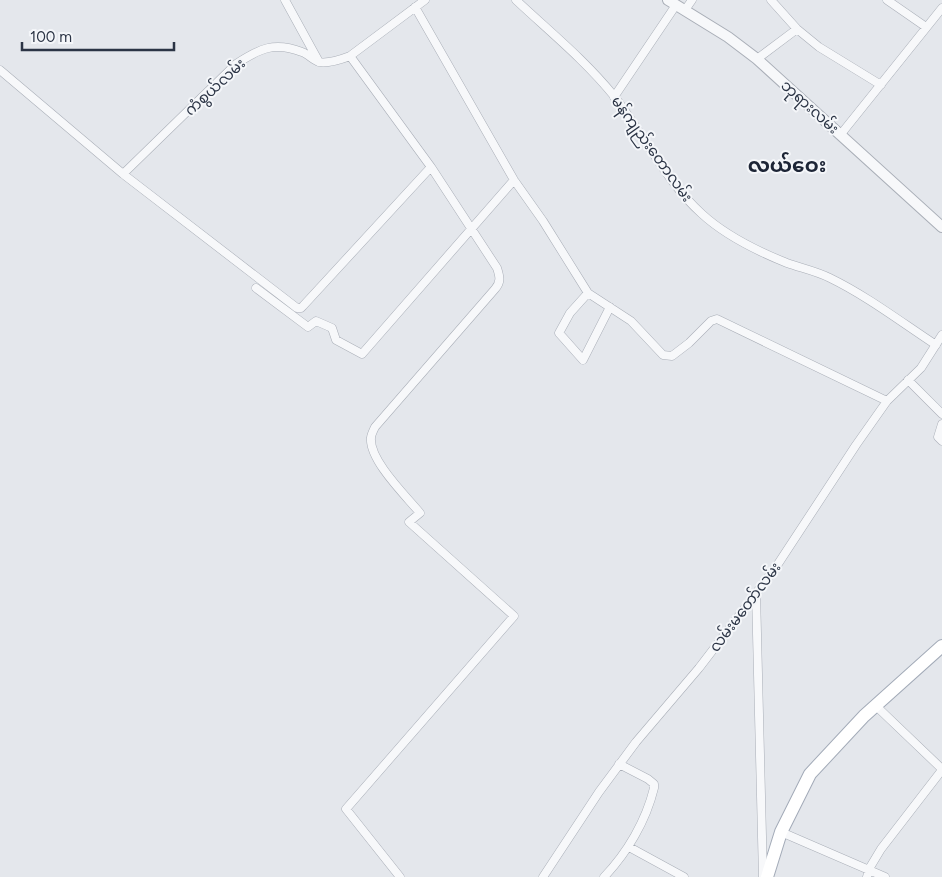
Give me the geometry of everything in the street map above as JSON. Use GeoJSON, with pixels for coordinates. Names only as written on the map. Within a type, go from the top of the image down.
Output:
{"type":"FeatureCollection","features":[{"type":"Feature","properties":{"kind":"main road"},"geometry":{"type":"LineString","coordinates":[[767,877],[780,832],[810,774],[828,752],[875,705],[942,646]]}},
{"type":"Feature","properties":{"kind":"street"},"geometry":{"type":"LineString","coordinates":[[285,0],[319,62],[339,60],[350,56],[425,0]]}},
{"type":"Feature","properties":{"kind":"street","name":"မန်ကျည်းတောလမ်း"},"geometry":{"type":"LineString","coordinates":[[516,0],[579,58],[614,96],[686,199],[714,224],[738,241],[785,262],[829,277],[844,285],[936,345]]}},
{"type":"Feature","properties":{"kind":"street"},"geometry":{"type":"LineString","coordinates":[[614,96],[677,5],[692,0]]}},
{"type":"Feature","properties":{"kind":"street"},"geometry":{"type":"LineString","coordinates":[[771,0],[797,29],[819,47],[881,85]]}},
{"type":"Feature","properties":{"kind":"street"},"geometry":{"type":"LineString","coordinates":[[887,0],[926,27]]}},
{"type":"Feature","properties":{"kind":"street","name":"ဘုရားလမ်း"},"geometry":{"type":"LineString","coordinates":[[677,5],[728,37],[758,59],[942,227]]}},
{"type":"Feature","properties":{"kind":"street"},"geometry":{"type":"LineString","coordinates":[[415,7],[514,180],[543,221],[588,293],[631,321],[663,355],[672,356],[690,343],[711,321],[717,319],[887,401]]}},
{"type":"Feature","properties":{"kind":"street"},"geometry":{"type":"LineString","coordinates":[[842,134],[942,8]]}},
{"type":"Feature","properties":{"kind":"street"},"geometry":{"type":"LineString","coordinates":[[758,59],[797,29]]}},
{"type":"Feature","properties":{"kind":"street","name":"ကံစွယ်လမ်း"},"geometry":{"type":"LineString","coordinates":[[123,174],[236,64],[256,51],[267,48],[290,49],[302,52],[319,62]]}},
{"type":"Feature","properties":{"kind":"street"},"geometry":{"type":"LineString","coordinates":[[350,56],[432,167],[470,229],[497,268],[500,277],[499,284],[375,427],[371,437],[372,448],[377,461],[420,513],[409,522],[514,616],[346,809],[400,877]]}},
{"type":"Feature","properties":{"kind":"street"},"geometry":{"type":"LineString","coordinates":[[0,70],[123,174],[293,305],[301,308],[432,167]]}},
{"type":"Feature","properties":{"kind":"street"},"geometry":{"type":"LineString","coordinates":[[256,288],[308,327],[316,321],[332,328],[336,340],[362,354],[514,180]]}},
{"type":"Feature","properties":{"kind":"street"},"geometry":{"type":"LineString","coordinates":[[588,293],[570,313],[559,333],[583,360],[610,306]]}},
{"type":"Feature","properties":{"kind":"street","name":"လမ်းမတော်လမ်း"},"geometry":{"type":"LineString","coordinates":[[543,877],[619,764],[699,668],[756,593],[887,401],[921,368],[942,335]]}},
{"type":"Feature","properties":{"kind":"street"},"geometry":{"type":"LineString","coordinates":[[908,380],[942,414]]}},
{"type":"Feature","properties":{"kind":"street"},"geometry":{"type":"LineString","coordinates":[[942,424],[938,437],[942,441]]}},
{"type":"Feature","properties":{"kind":"street"},"geometry":{"type":"LineString","coordinates":[[756,593],[760,691],[763,877]]}},
{"type":"Feature","properties":{"kind":"street"},"geometry":{"type":"LineString","coordinates":[[868,873],[881,849],[942,770],[875,705]]}},
{"type":"Feature","properties":{"kind":"street"},"geometry":{"type":"LineString","coordinates":[[604,877],[629,847],[652,795],[654,784],[619,764]]}},
{"type":"Feature","properties":{"kind":"street"},"geometry":{"type":"LineString","coordinates":[[780,832],[868,873],[885,877]]}},
{"type":"Feature","properties":{"kind":"street"},"geometry":{"type":"LineString","coordinates":[[629,847],[684,877]]}},
{"type":"Feature","properties":{"kind":"district","name":"လယ်ဝေး"},"geometry":{"type":"Point","coordinates":[787,165]}}]}
